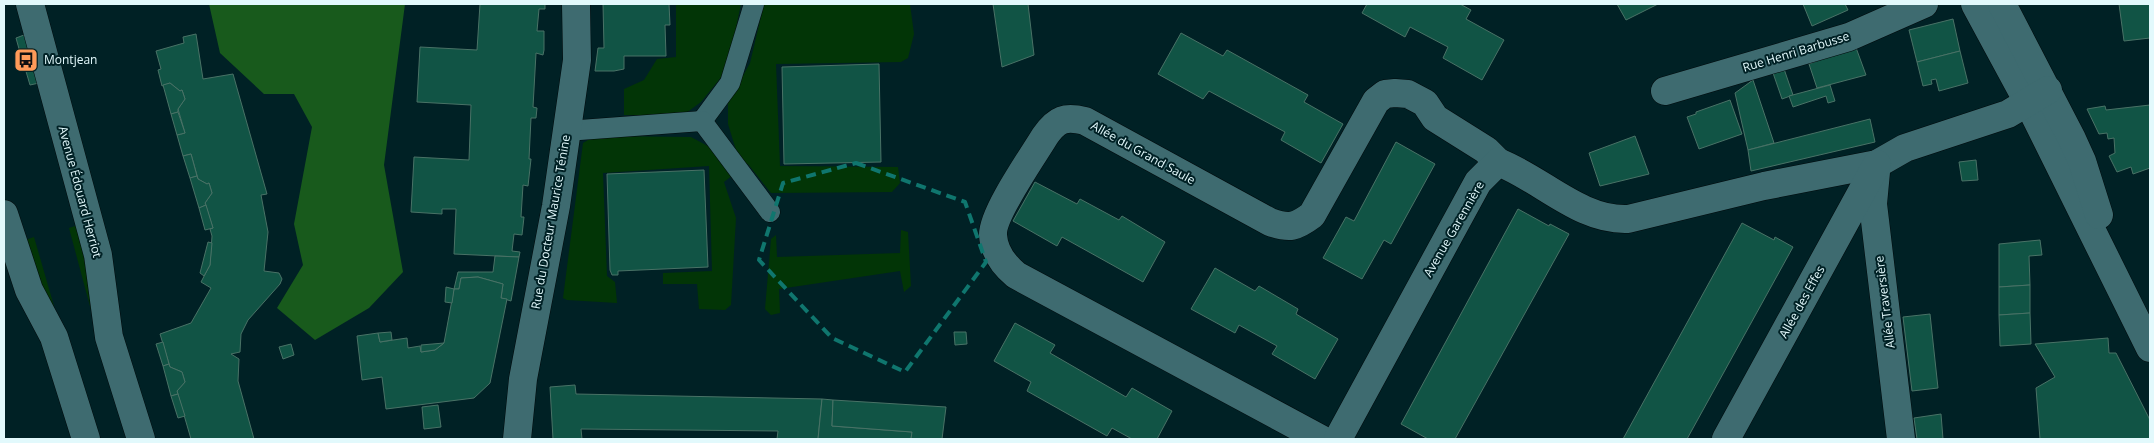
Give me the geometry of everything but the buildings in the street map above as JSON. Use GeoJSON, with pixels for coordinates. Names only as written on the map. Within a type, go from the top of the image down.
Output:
{"type":"FeatureCollection","features":[{"type":"Feature","properties":{"kind":"street","name":"Avenue Édouard Herriot"},"geometry":{"type":"LineString","coordinates":[[30,4],[98,255],[110,337],[141,439]]}},
{"type":"Feature","properties":{"kind":"street","name":"Rue du Docteur Maurice Ténine"},"geometry":{"type":"LineString","coordinates":[[517,439],[523,379],[556,206],[577,60],[576,4]]}},
{"type":"Feature","properties":{"kind":"street"},"geometry":{"type":"LineString","coordinates":[[566,131],[702,121],[730,83],[754,4]]}},
{"type":"Feature","properties":{"kind":"street","name":"Rue Henri Barbusse"},"geometry":{"type":"LineString","coordinates":[[1665,91],[1848,36],[1924,4]]}},
{"type":"Feature","properties":{"kind":"street"},"geometry":{"type":"LineString","coordinates":[[1975,4],[2082,161],[2095,207],[2150,316]]}},
{"type":"Feature","properties":{"kind":"street"},"geometry":{"type":"LineString","coordinates":[[2002,4],[2038,96],[2150,348]]}},
{"type":"Feature","properties":{"kind":"street","name":"Allée du Grand Saule"},"geometry":{"type":"LineString","coordinates":[[1321,439],[1016,274],[1005,266],[997,250],[993,234],[999,213],[1045,136],[1054,124],[1070,117],[1085,121],[1270,222],[1284,227],[1298,225],[1312,214],[1376,101],[1385,94],[1395,92],[1408,94],[1425,103],[1435,118],[1486,150],[1498,162]]}},
{"type":"Feature","properties":{"kind":"street"},"geometry":{"type":"LineString","coordinates":[[1498,162],[1519,170],[1564,199],[1598,216],[1612,220],[1628,219],[1764,186],[1877,164],[1905,148],[2008,114],[2038,96]]}},
{"type":"Feature","properties":{"kind":"street"},"geometry":{"type":"LineString","coordinates":[[702,121],[770,212]]}},
{"type":"Feature","properties":{"kind":"street","name":"Avenue Garennière"},"geometry":{"type":"LineString","coordinates":[[1338,439],[1478,182],[1498,162]]}},
{"type":"Feature","properties":{"kind":"street","name":"Allée des Effes"},"geometry":{"type":"LineString","coordinates":[[1726,439],[1877,164]]}},
{"type":"Feature","properties":{"kind":"street","name":"Allée Traversière"},"geometry":{"type":"LineString","coordinates":[[1877,164],[1873,204],[1901,439]]}},
{"type":"Feature","properties":{"kind":"street"},"geometry":{"type":"LineString","coordinates":[[4,214],[29,290],[54,337],[86,439]]}},
{"type":"Feature","properties":{"kind":"highlighted area"},"geometry":{"type":"Polygon","coordinates":[[[856,163],[965,202],[986,262],[905,372],[832,338],[759,260],[783,183],[856,163]]]}},
{"type":"Feature","properties":{"kind":"green space"},"geometry":{"type":"Polygon","coordinates":[[[209,4],[405,4],[384,165],[403,272],[369,308],[315,340],[277,308],[303,265],[294,224],[312,127],[294,94],[264,94],[220,53],[209,4]]]}},
{"type":"Feature","properties":{"kind":"green space"},"geometry":{"type":"Polygon","coordinates":[[[676,4],[741,4],[723,75],[701,102],[682,116],[624,115],[624,89],[644,80],[657,59],[676,57],[676,4]]]}},
{"type":"Feature","properties":{"kind":"green space"},"geometry":{"type":"Polygon","coordinates":[[[764,4],[910,4],[914,34],[908,58],[901,62],[776,64],[780,166],[898,167],[900,183],[892,192],[771,193],[748,164],[740,163],[728,124],[728,103],[750,63],[764,4]]]}},
{"type":"Feature","properties":{"kind":"green space"},"geometry":{"type":"Polygon","coordinates":[[[595,136],[691,137],[717,151],[733,175],[724,182],[736,218],[731,305],[725,310],[699,309],[697,284],[663,284],[663,273],[712,271],[709,166],[603,173],[607,276],[615,282],[617,303],[567,300],[563,298],[583,143],[595,136]]]}},
{"type":"Feature","properties":{"kind":"green space"},"geometry":{"type":"Polygon","coordinates":[[[81,224],[95,325],[69,228],[81,224]]]}},
{"type":"Feature","properties":{"kind":"green space"},"geometry":{"type":"Polygon","coordinates":[[[901,230],[908,232],[911,286],[904,292],[900,271],[779,289],[780,313],[771,315],[765,309],[771,239],[776,235],[777,257],[900,253],[901,230]]]}},
{"type":"Feature","properties":{"kind":"green space"},"geometry":{"type":"Polygon","coordinates":[[[34,237],[54,306],[49,307],[22,241],[34,237]]]}},
{"type":"Feature","properties":{"kind":"place","name":"Montjean"},"geometry":{"type":"Point","coordinates":[26,60]}}]}
